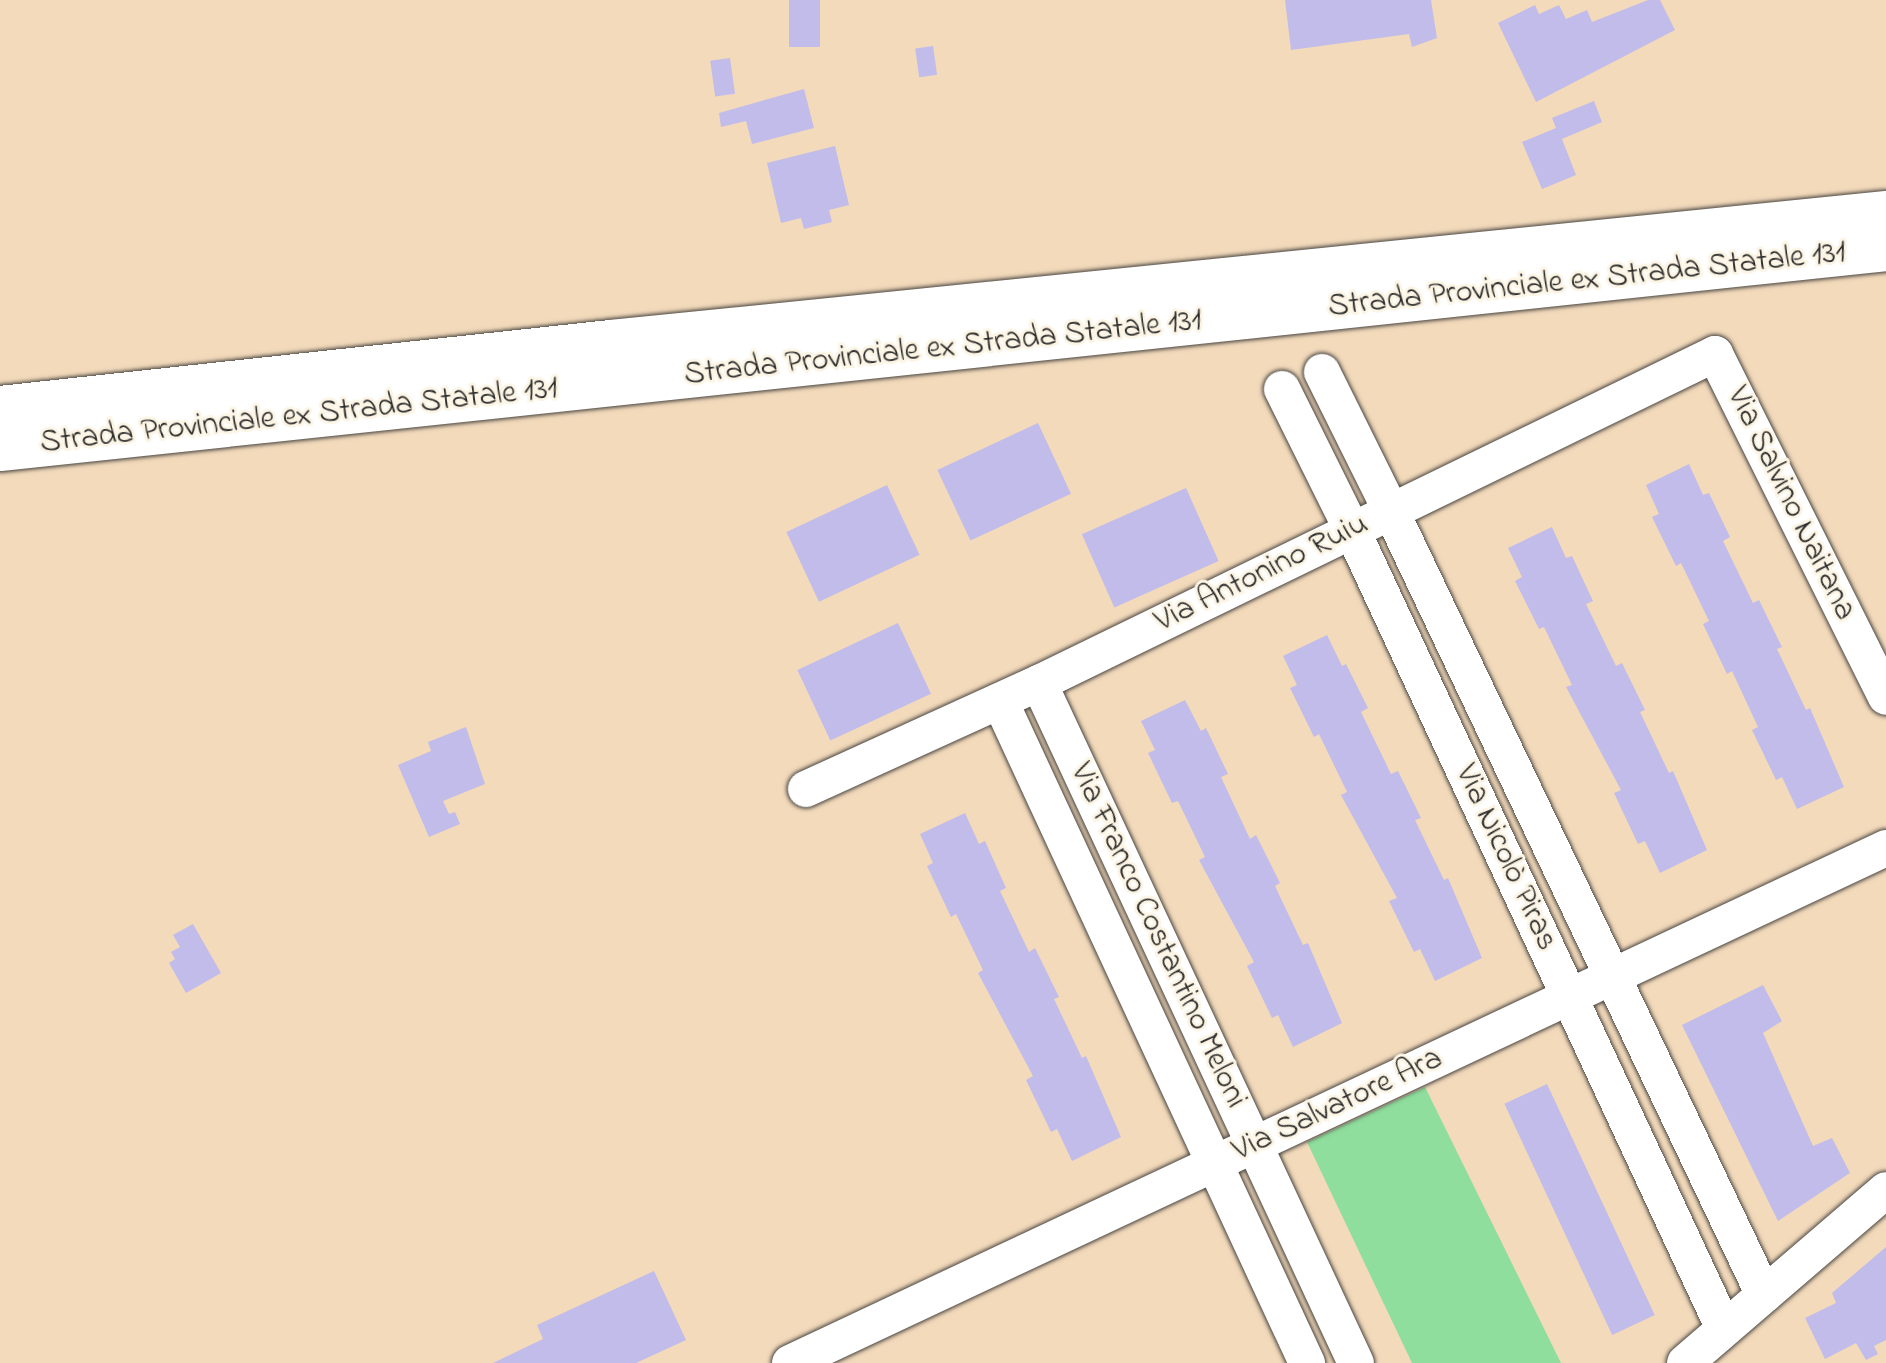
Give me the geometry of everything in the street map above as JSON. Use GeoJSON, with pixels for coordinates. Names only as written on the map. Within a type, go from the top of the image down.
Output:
{"type":"FeatureCollection","features":[{"type":"Feature","properties":{"kind":"main road","name":"Strada Provinciale ex Strada Statale 131"},"geometry":{"type":"LineString","coordinates":[[0,408],[580,345],[1886,213]]}},
{"type":"Feature","properties":{"kind":"main road","name":"Strada Provinciale ex Strada Statale 131"},"geometry":{"type":"LineString","coordinates":[[0,449],[1886,249]]}},
{"type":"Feature","properties":{"kind":"street","name":"Via Antonino Ruiu"},"geometry":{"type":"LineString","coordinates":[[806,789],[1039,683],[1715,354]]}},
{"type":"Feature","properties":{"kind":"street","name":"Via Salvino Naitana"},"geometry":{"type":"LineString","coordinates":[[1715,354],[1886,697]]}},
{"type":"Feature","properties":{"kind":"street","name":"Via Nicolò Piras"},"geometry":{"type":"LineString","coordinates":[[1322,372],[1764,1295]]}},
{"type":"Feature","properties":{"kind":"street","name":"Via Nicolò Piras"},"geometry":{"type":"LineString","coordinates":[[1282,389],[1352,530],[1724,1329]]}},
{"type":"Feature","properties":{"kind":"street","name":"Via Franco Costantino Meloni"},"geometry":{"type":"LineString","coordinates":[[1039,683],[1356,1363]]}},
{"type":"Feature","properties":{"kind":"street","name":"Via Franco Costantino Meloni"},"geometry":{"type":"LineString","coordinates":[[1000,701],[1307,1363]]}},
{"type":"Feature","properties":{"kind":"street","name":"Via Salvatore Ara"},"geometry":{"type":"LineString","coordinates":[[1617,987],[1886,848]]}},
{"type":"Feature","properties":{"kind":"street","name":"Via Salvatore Ara"},"geometry":{"type":"LineString","coordinates":[[842,1363],[1259,1154],[1574,1005],[1886,868]]}},
{"type":"Feature","properties":{"kind":"street","name":"Via Salvatore Ara"},"geometry":{"type":"LineString","coordinates":[[790,1363],[1219,1173]]}},
{"type":"Feature","properties":{"kind":"street"},"geometry":{"type":"LineString","coordinates":[[1685,1363],[1886,1191]]}},
{"type":"Feature","properties":{"kind":"green space"},"geometry":{"type":"Polygon","coordinates":[[[1425,1087],[1561,1363],[1412,1363],[1307,1142],[1425,1087]]]}},
{"type":"Feature","properties":{"kind":"building"},"geometry":{"type":"Polygon","coordinates":[[[789,0],[820,0],[820,47],[789,47],[789,0]]]}},
{"type":"Feature","properties":{"kind":"building"},"geometry":{"type":"Polygon","coordinates":[[[1285,0],[1431,0],[1437,38],[1412,47],[1409,34],[1291,50],[1285,0]]]}},
{"type":"Feature","properties":{"kind":"building"},"geometry":{"type":"Polygon","coordinates":[[[1648,0],[1660,0],[1675,30],[1536,102],[1498,23],[1535,5],[1539,14],[1559,5],[1566,19],[1587,10],[1592,22],[1648,0]]]}},
{"type":"Feature","properties":{"kind":"building"},"geometry":{"type":"Polygon","coordinates":[[[933,46],[937,75],[919,77],[915,49],[933,46]]]}},
{"type":"Feature","properties":{"kind":"building"},"geometry":{"type":"Polygon","coordinates":[[[730,58],[735,94],[715,96],[710,61],[730,58]]]}},
{"type":"Feature","properties":{"kind":"building"},"geometry":{"type":"Polygon","coordinates":[[[804,89],[814,128],[752,144],[746,121],[721,127],[719,113],[804,89]]]}},
{"type":"Feature","properties":{"kind":"building"},"geometry":{"type":"Polygon","coordinates":[[[1594,101],[1602,122],[1562,139],[1576,175],[1542,189],[1522,142],[1556,128],[1552,118],[1594,101]]]}},
{"type":"Feature","properties":{"kind":"building"},"geometry":{"type":"Polygon","coordinates":[[[835,146],[849,205],[829,210],[832,222],[804,229],[801,218],[781,223],[767,163],[835,146]]]}},
{"type":"Feature","properties":{"kind":"building"},"geometry":{"type":"Polygon","coordinates":[[[1038,423],[1071,494],[970,541],[937,470],[1038,423]]]}},
{"type":"Feature","properties":{"kind":"building"},"geometry":{"type":"Polygon","coordinates":[[[1689,464],[1703,495],[1709,493],[1730,537],[1723,541],[1753,603],[1759,600],[1782,647],[1777,649],[1806,710],[1810,708],[1844,787],[1797,809],[1782,777],[1776,780],[1752,730],[1758,727],[1732,671],[1727,674],[1703,624],[1709,621],[1681,563],[1676,566],[1652,517],[1659,514],[1646,485],[1689,464]]]}},
{"type":"Feature","properties":{"kind":"building"},"geometry":{"type":"Polygon","coordinates":[[[887,485],[920,555],[819,602],[786,532],[887,485]]]}},
{"type":"Feature","properties":{"kind":"building"},"geometry":{"type":"Polygon","coordinates":[[[1186,488],[1219,561],[1114,607],[1082,534],[1186,488]]]}},
{"type":"Feature","properties":{"kind":"building"},"geometry":{"type":"Polygon","coordinates":[[[1552,527],[1566,558],[1572,556],[1593,601],[1586,604],[1616,666],[1622,663],[1645,710],[1640,712],[1669,773],[1673,771],[1707,850],[1660,873],[1645,841],[1638,844],[1614,793],[1621,790],[1566,687],[1572,685],[1544,627],[1539,629],[1515,581],[1522,577],[1508,548],[1552,527]]]}},
{"type":"Feature","properties":{"kind":"building"},"geometry":{"type":"Polygon","coordinates":[[[898,623],[931,694],[830,741],[797,670],[898,623]]]}},
{"type":"Feature","properties":{"kind":"building"},"geometry":{"type":"Polygon","coordinates":[[[1327,635],[1368,708],[1361,712],[1391,774],[1398,771],[1421,818],[1415,820],[1444,880],[1448,878],[1482,958],[1435,981],[1420,949],[1414,952],[1389,901],[1397,898],[1341,795],[1347,792],[1319,734],[1314,737],[1290,688],[1297,685],[1283,656],[1327,635]]]}},
{"type":"Feature","properties":{"kind":"building"},"geometry":{"type":"Polygon","coordinates":[[[1185,700],[1201,731],[1206,728],[1228,774],[1221,777],[1250,839],[1256,835],[1280,883],[1275,886],[1303,945],[1308,943],[1342,1023],[1293,1047],[1278,1015],[1272,1018],[1247,966],[1254,962],[1199,860],[1205,857],[1178,801],[1172,803],[1148,753],[1155,750],[1141,721],[1185,700]]]}},
{"type":"Feature","properties":{"kind":"building"},"geometry":{"type":"Polygon","coordinates":[[[466,727],[485,784],[443,801],[449,814],[455,812],[460,824],[429,837],[398,765],[431,751],[428,742],[466,727]]]}},
{"type":"Feature","properties":{"kind":"building"},"geometry":{"type":"Polygon","coordinates":[[[965,813],[979,844],[985,841],[1006,888],[1000,891],[1029,952],[1035,948],[1059,997],[1054,999],[1082,1058],[1086,1056],[1121,1137],[1072,1161],[1057,1129],[1051,1132],[1026,1080],[1033,1076],[978,973],[983,970],[956,914],[951,917],[927,866],[933,863],[920,834],[965,813]]]}},
{"type":"Feature","properties":{"kind":"building"},"geometry":{"type":"Polygon","coordinates":[[[193,924],[221,973],[186,993],[169,963],[175,959],[171,952],[180,947],[173,935],[193,924]]]}},
{"type":"Feature","properties":{"kind":"building"},"geometry":{"type":"Polygon","coordinates":[[[1763,985],[1782,1021],[1763,1033],[1813,1146],[1832,1138],[1850,1173],[1778,1221],[1682,1025],[1763,985]]]}},
{"type":"Feature","properties":{"kind":"building"},"geometry":{"type":"Polygon","coordinates":[[[1547,1084],[1655,1315],[1612,1335],[1504,1104],[1547,1084]]]}},
{"type":"Feature","properties":{"kind":"building"},"geometry":{"type":"Polygon","coordinates":[[[1886,1247],[1886,1340],[1874,1346],[1878,1354],[1866,1360],[1856,1343],[1825,1359],[1805,1318],[1836,1303],[1832,1293],[1886,1247]]]}},
{"type":"Feature","properties":{"kind":"building"},"geometry":{"type":"Polygon","coordinates":[[[654,1271],[686,1340],[636,1363],[493,1363],[543,1339],[537,1325],[654,1271]]]}}]}
